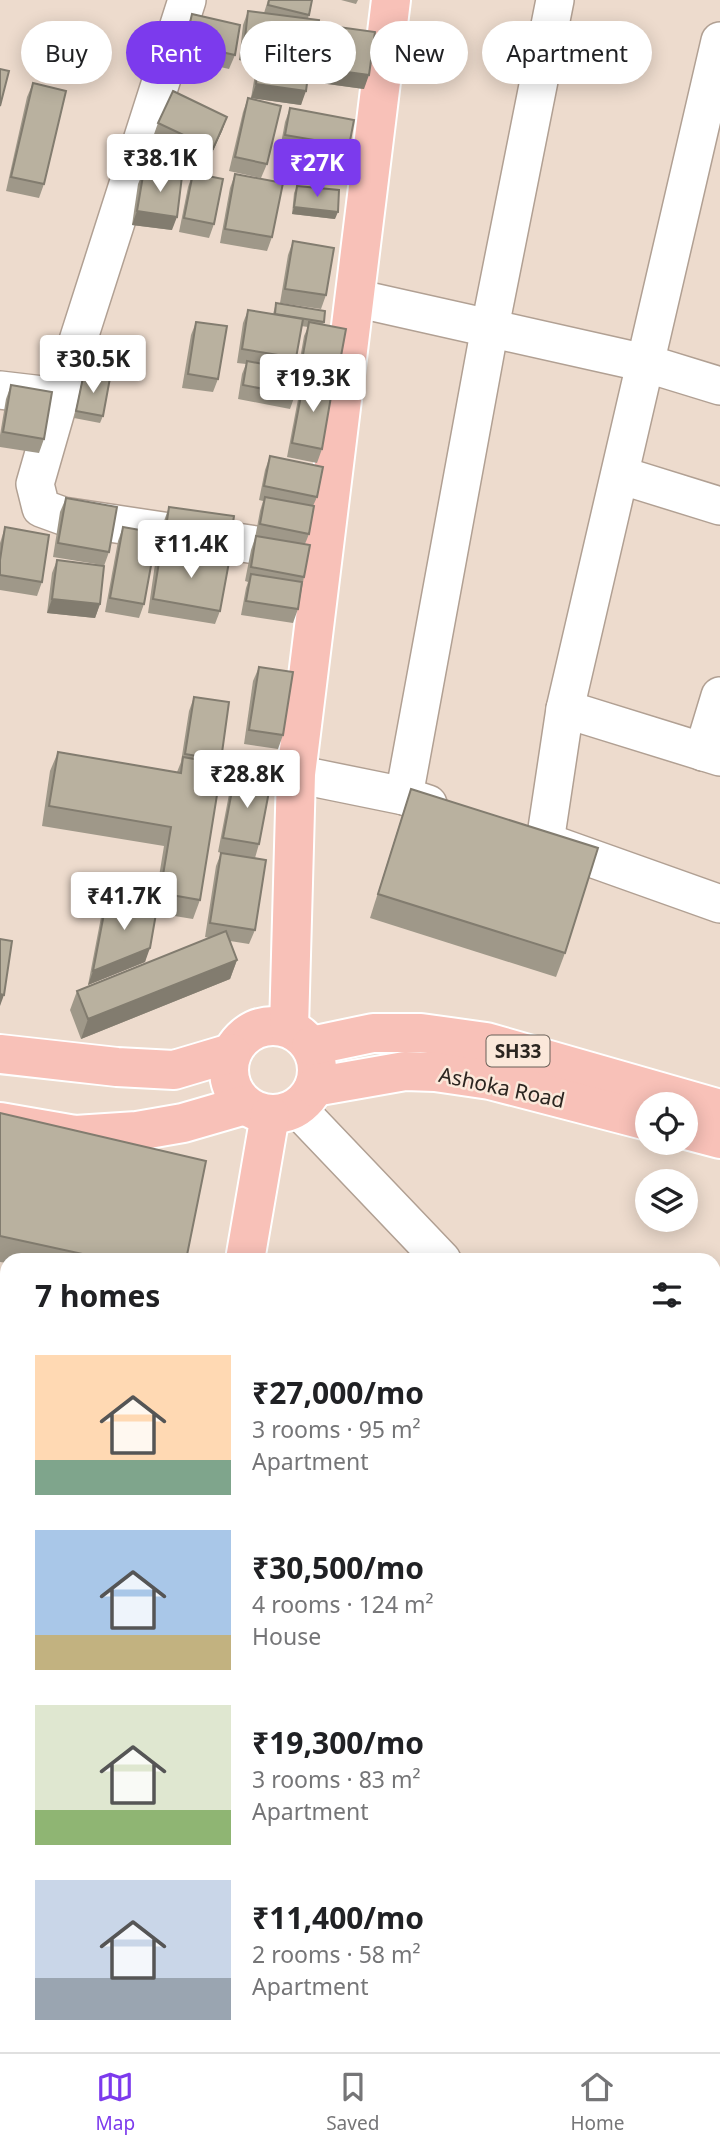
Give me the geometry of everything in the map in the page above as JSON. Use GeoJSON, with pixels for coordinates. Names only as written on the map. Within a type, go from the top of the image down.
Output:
{"type":"FeatureCollection","features":[{"type":"Feature","properties":{"kind":"main road"},"geometry":{"type":"LineString","coordinates":[[247,1253],[281,1104],[317,1073],[316,1059],[300,1037],[296,774],[391,0]]}},
{"type":"Feature","properties":{"kind":"main road","name":"SH33"},"geometry":{"type":"LineString","coordinates":[[231,1053],[249,1032],[262,1026],[276,1025],[300,1037]]}},
{"type":"Feature","properties":{"kind":"main road","name":"Ashoka Road"},"geometry":{"type":"LineString","coordinates":[[300,1037],[421,1033],[486,1042],[720,1110]]}},
{"type":"Feature","properties":{"kind":"main road"},"geometry":{"type":"LineString","coordinates":[[0,1054],[117,1068],[174,1070],[231,1053],[231,1087],[281,1104]]}},
{"type":"Feature","properties":{"kind":"main road","name":"Ashoka Road"},"geometry":{"type":"LineString","coordinates":[[0,1122],[75,1135],[137,1131],[281,1104],[405,1071],[435,1072],[489,1080],[635,1118]]}},
{"type":"Feature","properties":{"kind":"main road"},"geometry":{"type":"LineString","coordinates":[[698,1133],[720,1139]]}},
{"type":"Feature","properties":{"kind":"street"},"geometry":{"type":"LineString","coordinates":[[187,0],[60,397],[35,484],[41,508],[63,516],[323,555]]}},
{"type":"Feature","properties":{"kind":"street"},"geometry":{"type":"LineString","coordinates":[[404,796],[490,327],[555,0]]}},
{"type":"Feature","properties":{"kind":"street"},"geometry":{"type":"LineString","coordinates":[[720,41],[565,709],[532,838],[720,904]]}},
{"type":"Feature","properties":{"kind":"street"},"geometry":{"type":"LineString","coordinates":[[355,298],[645,363],[720,386]]}},
{"type":"Feature","properties":{"kind":"street"},"geometry":{"type":"LineString","coordinates":[[0,390],[60,397]]}},
{"type":"Feature","properties":{"kind":"street"},"geometry":{"type":"LineString","coordinates":[[620,475],[720,506]]}},
{"type":"Feature","properties":{"kind":"street"},"geometry":{"type":"LineString","coordinates":[[565,709],[711,754],[720,696]]}},
{"type":"Feature","properties":{"kind":"street"},"geometry":{"type":"LineString","coordinates":[[296,774],[404,796],[455,813]]}},
{"type":"Feature","properties":{"kind":"street"},"geometry":{"type":"LineString","coordinates":[[281,1104],[435,1253]]}},
{"type":"Feature","properties":{"kind":"building"},"geometry":{"type":"Polygon","coordinates":[[[269,0],[312,0],[309,15],[268,5],[269,0]]]}},
{"type":"Feature","properties":{"kind":"building"},"geometry":{"type":"Polygon","coordinates":[[[248,11],[319,20],[319,21],[247,21],[248,11]]]}},
{"type":"Feature","properties":{"kind":"building"},"geometry":{"type":"Polygon","coordinates":[[[192,14],[223,21],[190,21],[192,14]]]}},
{"type":"Feature","properties":{"kind":"building"},"geometry":{"type":"Polygon","coordinates":[[[226,22],[240,25],[235,55],[226,53],[226,22]]]}},
{"type":"Feature","properties":{"kind":"building"},"geometry":{"type":"Polygon","coordinates":[[[356,29],[370,31],[369,75],[356,73],[356,29]]]}},
{"type":"Feature","properties":{"kind":"building"},"geometry":{"type":"Polygon","coordinates":[[[0,69],[9,71],[0,106],[0,69]]]}},
{"type":"Feature","properties":{"kind":"building"},"geometry":{"type":"Polygon","coordinates":[[[33,84],[66,91],[44,184],[11,177],[33,84]]]}},
{"type":"Feature","properties":{"kind":"building"},"geometry":{"type":"Polygon","coordinates":[[[256,84],[307,84],[306,91],[256,84]]]}},
{"type":"Feature","properties":{"kind":"building"},"geometry":{"type":"Polygon","coordinates":[[[173,91],[227,117],[213,149],[158,123],[173,91]]]}},
{"type":"Feature","properties":{"kind":"building"},"geometry":{"type":"Polygon","coordinates":[[[248,98],[281,106],[267,164],[235,157],[248,98]]]}},
{"type":"Feature","properties":{"kind":"building"},"geometry":{"type":"Polygon","coordinates":[[[290,108],[354,120],[349,146],[285,135],[290,108]]]}},
{"type":"Feature","properties":{"kind":"building"},"geometry":{"type":"Polygon","coordinates":[[[292,155],[342,156],[341,174],[291,172],[292,155]]]}},
{"type":"Feature","properties":{"kind":"building"},"geometry":{"type":"Polygon","coordinates":[[[144,170],[182,176],[177,217],[137,211],[144,170]]]}},
{"type":"Feature","properties":{"kind":"building"},"geometry":{"type":"Polygon","coordinates":[[[193,173],[223,179],[214,224],[184,218],[193,173]]]}},
{"type":"Feature","properties":{"kind":"building"},"geometry":{"type":"Polygon","coordinates":[[[235,174],[283,183],[272,237],[225,229],[235,174]]]}},
{"type":"Feature","properties":{"kind":"building"},"geometry":{"type":"Polygon","coordinates":[[[297,186],[339,190],[338,212],[294,207],[297,186]]]}},
{"type":"Feature","properties":{"kind":"building"},"geometry":{"type":"Polygon","coordinates":[[[293,241],[334,248],[326,295],[285,289],[293,241]]]}},
{"type":"Feature","properties":{"kind":"building"},"geometry":{"type":"Polygon","coordinates":[[[276,303],[325,311],[324,322],[275,314],[276,303]]]}},
{"type":"Feature","properties":{"kind":"building"},"geometry":{"type":"Polygon","coordinates":[[[248,310],[303,319],[296,358],[242,349],[248,310]]]}},
{"type":"Feature","properties":{"kind":"building"},"geometry":{"type":"Polygon","coordinates":[[[196,322],[227,326],[218,379],[188,374],[196,322]]]}},
{"type":"Feature","properties":{"kind":"building"},"geometry":{"type":"Polygon","coordinates":[[[309,322],[346,329],[339,367],[302,360],[309,322]]]}},
{"type":"Feature","properties":{"kind":"building"},"geometry":{"type":"Polygon","coordinates":[[[247,361],[299,371],[295,395],[243,385],[247,361]]]}},
{"type":"Feature","properties":{"kind":"building"},"geometry":{"type":"Polygon","coordinates":[[[84,373],[110,378],[103,416],[76,411],[84,373]]]}},
{"type":"Feature","properties":{"kind":"building"},"geometry":{"type":"Polygon","coordinates":[[[304,380],[333,385],[322,449],[292,443],[304,380]]]}},
{"type":"Feature","properties":{"kind":"building"},"geometry":{"type":"Polygon","coordinates":[[[11,385],[52,392],[44,439],[3,432],[11,385]]]}},
{"type":"Feature","properties":{"kind":"building"},"geometry":{"type":"Polygon","coordinates":[[[270,456],[323,467],[317,497],[264,486],[270,456]]]}},
{"type":"Feature","properties":{"kind":"building"},"geometry":{"type":"Polygon","coordinates":[[[265,497],[314,506],[309,534],[260,524],[265,497]]]}},
{"type":"Feature","properties":{"kind":"building"},"geometry":{"type":"Polygon","coordinates":[[[66,498],[117,507],[109,552],[58,543],[66,498]]]}},
{"type":"Feature","properties":{"kind":"building"},"geometry":{"type":"Polygon","coordinates":[[[169,507],[234,516],[229,550],[164,541],[169,507]]]}},
{"type":"Feature","properties":{"kind":"building"},"geometry":{"type":"Polygon","coordinates":[[[5,527],[49,535],[42,582],[0,575],[5,527]]]}},
{"type":"Feature","properties":{"kind":"building"},"geometry":{"type":"Polygon","coordinates":[[[123,527],[157,533],[144,604],[110,598],[123,527]]]}},
{"type":"Feature","properties":{"kind":"building"},"geometry":{"type":"Polygon","coordinates":[[[256,536],[310,545],[304,577],[251,567],[256,536]]]}},
{"type":"Feature","properties":{"kind":"building"},"geometry":{"type":"Polygon","coordinates":[[[161,550],[229,562],[220,611],[153,599],[161,550]]]}},
{"type":"Feature","properties":{"kind":"building"},"geometry":{"type":"Polygon","coordinates":[[[57,560],[104,566],[100,604],[52,599],[57,560]]]}},
{"type":"Feature","properties":{"kind":"building"},"geometry":{"type":"Polygon","coordinates":[[[251,574],[302,582],[298,609],[246,601],[251,574]]]}},
{"type":"Feature","properties":{"kind":"building"},"geometry":{"type":"Polygon","coordinates":[[[259,667],[293,672],[283,735],[249,730],[259,667]]]}},
{"type":"Feature","properties":{"kind":"building"},"geometry":{"type":"Polygon","coordinates":[[[194,697],[229,702],[221,760],[185,754],[194,697]]]}},
{"type":"Feature","properties":{"kind":"building"},"geometry":{"type":"Polygon","coordinates":[[[58,752],[181,773],[183,757],[222,764],[200,900],[160,893],[171,827],[49,806],[58,752]]]}},
{"type":"Feature","properties":{"kind":"building"},"geometry":{"type":"Polygon","coordinates":[[[235,775],[271,781],[259,844],[223,838],[235,775]]]}},
{"type":"Feature","properties":{"kind":"building"},"geometry":{"type":"Polygon","coordinates":[[[411,789],[598,848],[565,953],[378,894],[411,789]]]}},
{"type":"Feature","properties":{"kind":"building"},"geometry":{"type":"Polygon","coordinates":[[[221,853],[266,860],[255,930],[210,923],[221,853]]]}},
{"type":"Feature","properties":{"kind":"building"},"geometry":{"type":"Polygon","coordinates":[[[107,898],[157,908],[150,948],[93,971],[107,898]]]}},
{"type":"Feature","properties":{"kind":"building"},"geometry":{"type":"Polygon","coordinates":[[[226,931],[237,960],[88,1019],[77,991],[226,931]]]}},
{"type":"Feature","properties":{"kind":"building"},"geometry":{"type":"Polygon","coordinates":[[[0,939],[12,941],[4,995],[0,994],[0,939]]]}},
{"type":"Feature","properties":{"kind":"building"},"geometry":{"type":"Polygon","coordinates":[[[0,1113],[206,1161],[187,1253],[78,1253],[0,1236],[0,1113]]]}}]}
